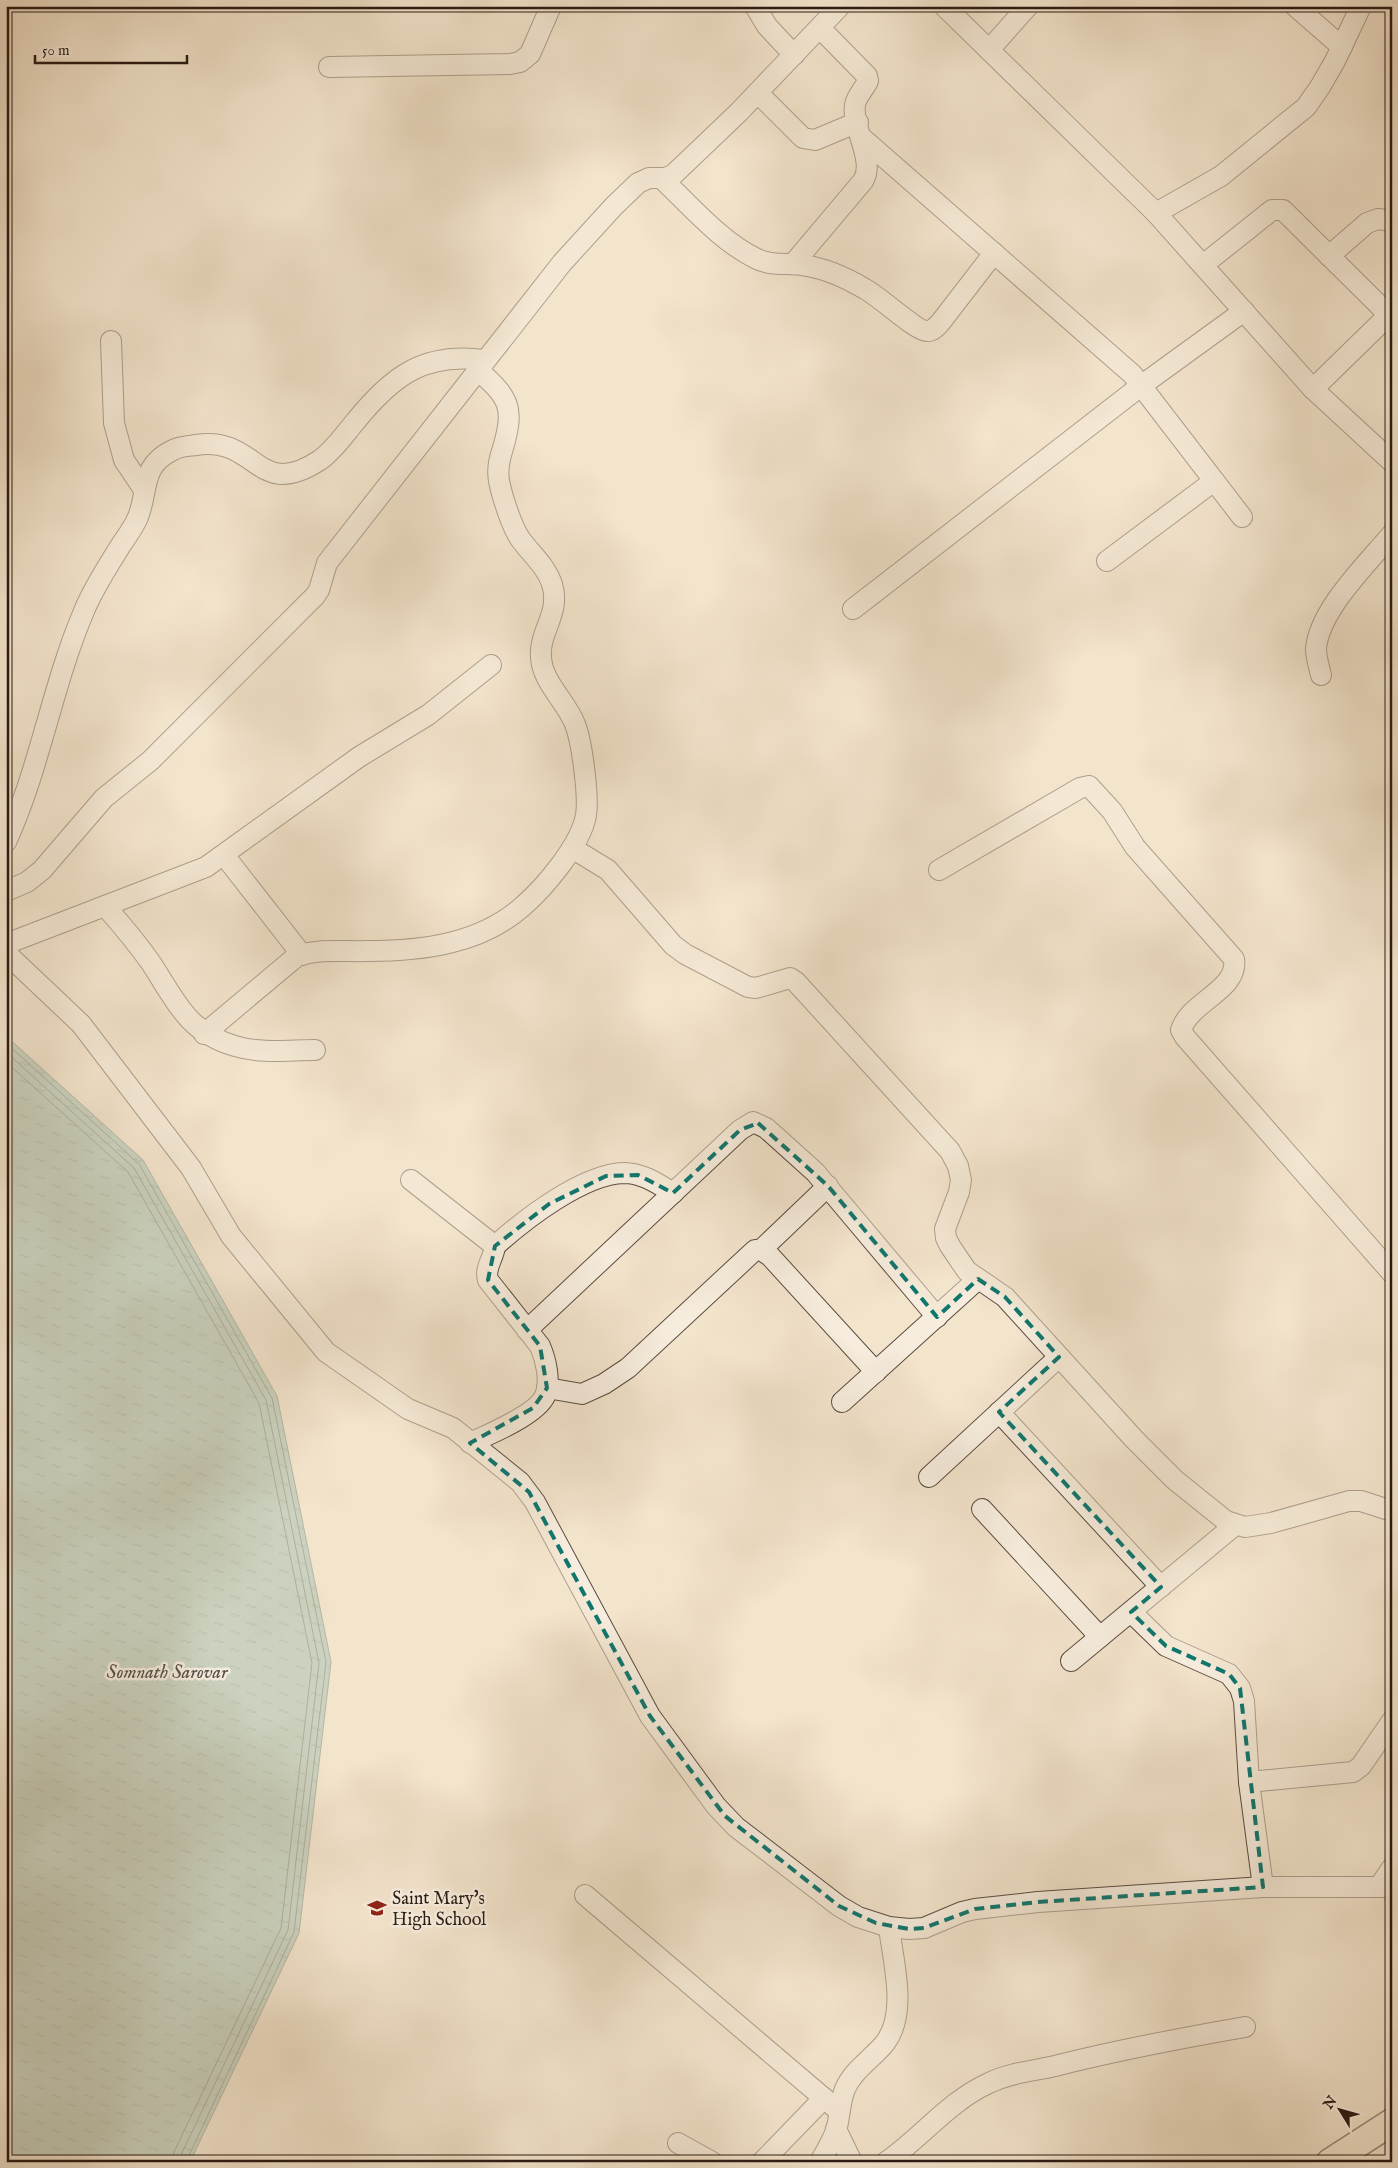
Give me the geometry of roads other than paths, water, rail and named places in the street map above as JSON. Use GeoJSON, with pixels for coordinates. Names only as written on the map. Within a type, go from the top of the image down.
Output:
{"type":"FeatureCollection","features":[{"type":"Feature","properties":{"kind":"main road"},"geometry":{"type":"LineString","coordinates":[[1330,2162],[1392,2122]]}},
{"type":"Feature","properties":{"kind":"street"},"geometry":{"type":"LineString","coordinates":[[329,67],[500,65],[520,62],[530,54],[551,6]]}},
{"type":"Feature","properties":{"kind":"street"},"geometry":{"type":"LineString","coordinates":[[755,6],[767,26],[794,55]]}},
{"type":"Feature","properties":{"kind":"street"},"geometry":{"type":"LineString","coordinates":[[6,891],[27,882],[42,870],[104,798],[150,762],[315,596],[319,590],[327,563],[562,262],[614,206],[644,180],[674,174],[758,93],[840,6]]}},
{"type":"Feature","properties":{"kind":"street"},"geometry":{"type":"LineString","coordinates":[[944,6],[1156,213],[1313,389],[1392,461]]}},
{"type":"Feature","properties":{"kind":"street"},"geometry":{"type":"LineString","coordinates":[[990,50],[1028,6]]}},
{"type":"Feature","properties":{"kind":"street"},"geometry":{"type":"LineString","coordinates":[[1295,6],[1342,47]]}},
{"type":"Feature","properties":{"kind":"street"},"geometry":{"type":"LineString","coordinates":[[1156,213],[1221,176],[1306,106],[1320,87],[1362,6]]}},
{"type":"Feature","properties":{"kind":"street"},"geometry":{"type":"LineString","coordinates":[[793,264],[867,176],[868,170],[855,103],[868,81],[867,76],[820,28]]}},
{"type":"Feature","properties":{"kind":"street"},"geometry":{"type":"LineString","coordinates":[[758,93],[798,134],[809,140],[859,130]]}},
{"type":"Feature","properties":{"kind":"street"},"geometry":{"type":"LineString","coordinates":[[859,130],[994,253],[1132,374],[1242,517]]}},
{"type":"Feature","properties":{"kind":"street"},"geometry":{"type":"LineString","coordinates":[[661,178],[721,234],[757,259],[771,264],[793,264],[824,270],[880,297],[915,326],[926,331],[934,329],[940,323],[994,253]]}},
{"type":"Feature","properties":{"kind":"street"},"geometry":{"type":"LineString","coordinates":[[1203,265],[1272,210],[1283,210],[1390,313],[1313,389]]}},
{"type":"Feature","properties":{"kind":"street"},"geometry":{"type":"LineString","coordinates":[[1329,256],[1367,224],[1378,220],[1392,221]]}},
{"type":"Feature","properties":{"kind":"street"},"geometry":{"type":"LineString","coordinates":[[853,609],[1142,385],[1244,311]]}},
{"type":"Feature","properties":{"kind":"street"},"geometry":{"type":"LineString","coordinates":[[111,341],[114,423],[124,460],[144,490]]}},
{"type":"Feature","properties":{"kind":"street"},"geometry":{"type":"LineString","coordinates":[[6,842],[24,800],[52,702],[84,610],[138,516],[146,478],[153,465],[161,456],[175,448],[217,444],[231,447],[241,452],[266,471],[275,474],[298,473],[329,453],[367,406],[390,385],[414,368],[435,360],[470,358],[481,364],[509,408],[509,421],[497,471],[499,484],[516,532],[546,570],[555,596],[554,610],[542,641],[541,657],[545,674],[575,724],[586,795],[586,816],[572,848],[546,884],[521,908],[490,929],[427,948],[367,951],[331,950],[302,955],[286,964],[204,1034]]}},
{"type":"Feature","properties":{"kind":"street"},"geometry":{"type":"LineString","coordinates":[[1107,561],[1214,481]]}},
{"type":"Feature","properties":{"kind":"street"},"geometry":{"type":"LineString","coordinates":[[1321,675],[1316,649],[1320,630],[1330,609],[1392,534]]}},
{"type":"Feature","properties":{"kind":"street"},"geometry":{"type":"LineString","coordinates":[[6,944],[206,867],[339,771],[428,715],[492,665]]}},
{"type":"Feature","properties":{"kind":"street"},"geometry":{"type":"LineString","coordinates":[[939,870],[1080,788],[1090,786],[1112,811],[1135,847],[1234,959],[1235,968],[1227,983],[1184,1020],[1182,1030],[1185,1037],[1392,1273]]}},
{"type":"Feature","properties":{"kind":"street"},"geometry":{"type":"LineString","coordinates":[[572,848],[608,870],[662,933],[685,954],[748,987],[756,988],[790,978],[796,982],[950,1151],[958,1166],[961,1180],[959,1192],[947,1219],[946,1238],[967,1271],[1005,1296],[1134,1439],[1175,1480],[1215,1514],[1235,1525],[1257,1527],[1349,1501],[1361,1500],[1392,1510]]}},
{"type":"Feature","properties":{"kind":"street"},"geometry":{"type":"LineString","coordinates":[[224,855],[302,955]]}},
{"type":"Feature","properties":{"kind":"street"},"geometry":{"type":"LineString","coordinates":[[105,906],[136,942],[178,1005],[204,1034],[237,1046],[257,1050],[316,1050]]}},
{"type":"Feature","properties":{"kind":"street"},"geometry":{"type":"LineString","coordinates":[[6,953],[81,1024],[191,1168],[231,1236],[326,1352],[408,1409],[453,1428],[520,1482],[532,1497],[650,1716],[725,1816],[736,1827],[839,1906],[858,1917],[889,1927],[924,1928],[962,1912],[1038,1902],[1263,1887],[1385,1887],[1392,1868]]}},
{"type":"Feature","properties":{"kind":"street"},"geometry":{"type":"LineString","coordinates":[[527,1330],[740,1130],[753,1122],[766,1128],[810,1167],[828,1186],[937,1317]]}},
{"type":"Feature","properties":{"kind":"street"},"geometry":{"type":"LineString","coordinates":[[470,1443],[534,1408],[542,1401],[547,1388],[545,1357],[540,1346],[488,1280],[487,1271],[494,1255],[495,1246],[528,1218],[549,1204],[584,1184],[606,1176],[624,1173],[638,1175],[649,1178],[673,1193]]}},
{"type":"Feature","properties":{"kind":"street"},"geometry":{"type":"LineString","coordinates":[[411,1180],[495,1246]]}},
{"type":"Feature","properties":{"kind":"street"},"geometry":{"type":"LineString","coordinates":[[761,1250],[828,1186]]}},
{"type":"Feature","properties":{"kind":"street"},"geometry":{"type":"LineString","coordinates":[[547,1388],[582,1394],[604,1384],[628,1368],[755,1250],[761,1250],[770,1256],[876,1372]]}},
{"type":"Feature","properties":{"kind":"street"},"geometry":{"type":"LineString","coordinates":[[842,1402],[978,1280]]}},
{"type":"Feature","properties":{"kind":"street"},"geometry":{"type":"LineString","coordinates":[[929,1477],[1059,1357]]}},
{"type":"Feature","properties":{"kind":"street"},"geometry":{"type":"LineString","coordinates":[[999,1412],[1161,1588]]}},
{"type":"Feature","properties":{"kind":"street"},"geometry":{"type":"LineString","coordinates":[[982,1509],[1100,1637]]}},
{"type":"Feature","properties":{"kind":"street"},"geometry":{"type":"LineString","coordinates":[[1071,1661],[1235,1525]]}},
{"type":"Feature","properties":{"kind":"street"},"geometry":{"type":"LineString","coordinates":[[1131,1612],[1166,1646],[1229,1674],[1240,1688],[1244,1701],[1249,1782],[1263,1887]]}},
{"type":"Feature","properties":{"kind":"street"},"geometry":{"type":"LineString","coordinates":[[1249,1782],[1353,1772],[1360,1766],[1392,1721]]}},
{"type":"Feature","properties":{"kind":"street"},"geometry":{"type":"LineString","coordinates":[[585,1895],[833,2113],[852,2162]]}},
{"type":"Feature","properties":{"kind":"street"},"geometry":{"type":"LineString","coordinates":[[820,2162],[833,2113],[845,2088],[854,2074],[885,2043],[896,2020],[898,2007],[889,1927]]}},
{"type":"Feature","properties":{"kind":"street"},"geometry":{"type":"LineString","coordinates":[[886,2162],[912,2142],[941,2115],[988,2083],[1016,2074],[1107,2052],[1246,2027]]}},
{"type":"Feature","properties":{"kind":"street"},"geometry":{"type":"LineString","coordinates":[[762,2162],[833,2113]]}},
{"type":"Feature","properties":{"kind":"street"},"geometry":{"type":"LineString","coordinates":[[678,2143],[712,2162]]}},
{"type":"Feature","properties":{"kind":"water","name":"Somnath Sarovar"},"geometry":{"type":"Polygon","coordinates":[[[6,1036],[143,1160],[277,1396],[331,1662],[299,1933],[190,2162],[6,2162],[6,1036]]]}},
{"type":"Feature","properties":{"kind":"place","name":"Saint Mary's High School"},"geometry":{"type":"Point","coordinates":[377,1908]}}]}
